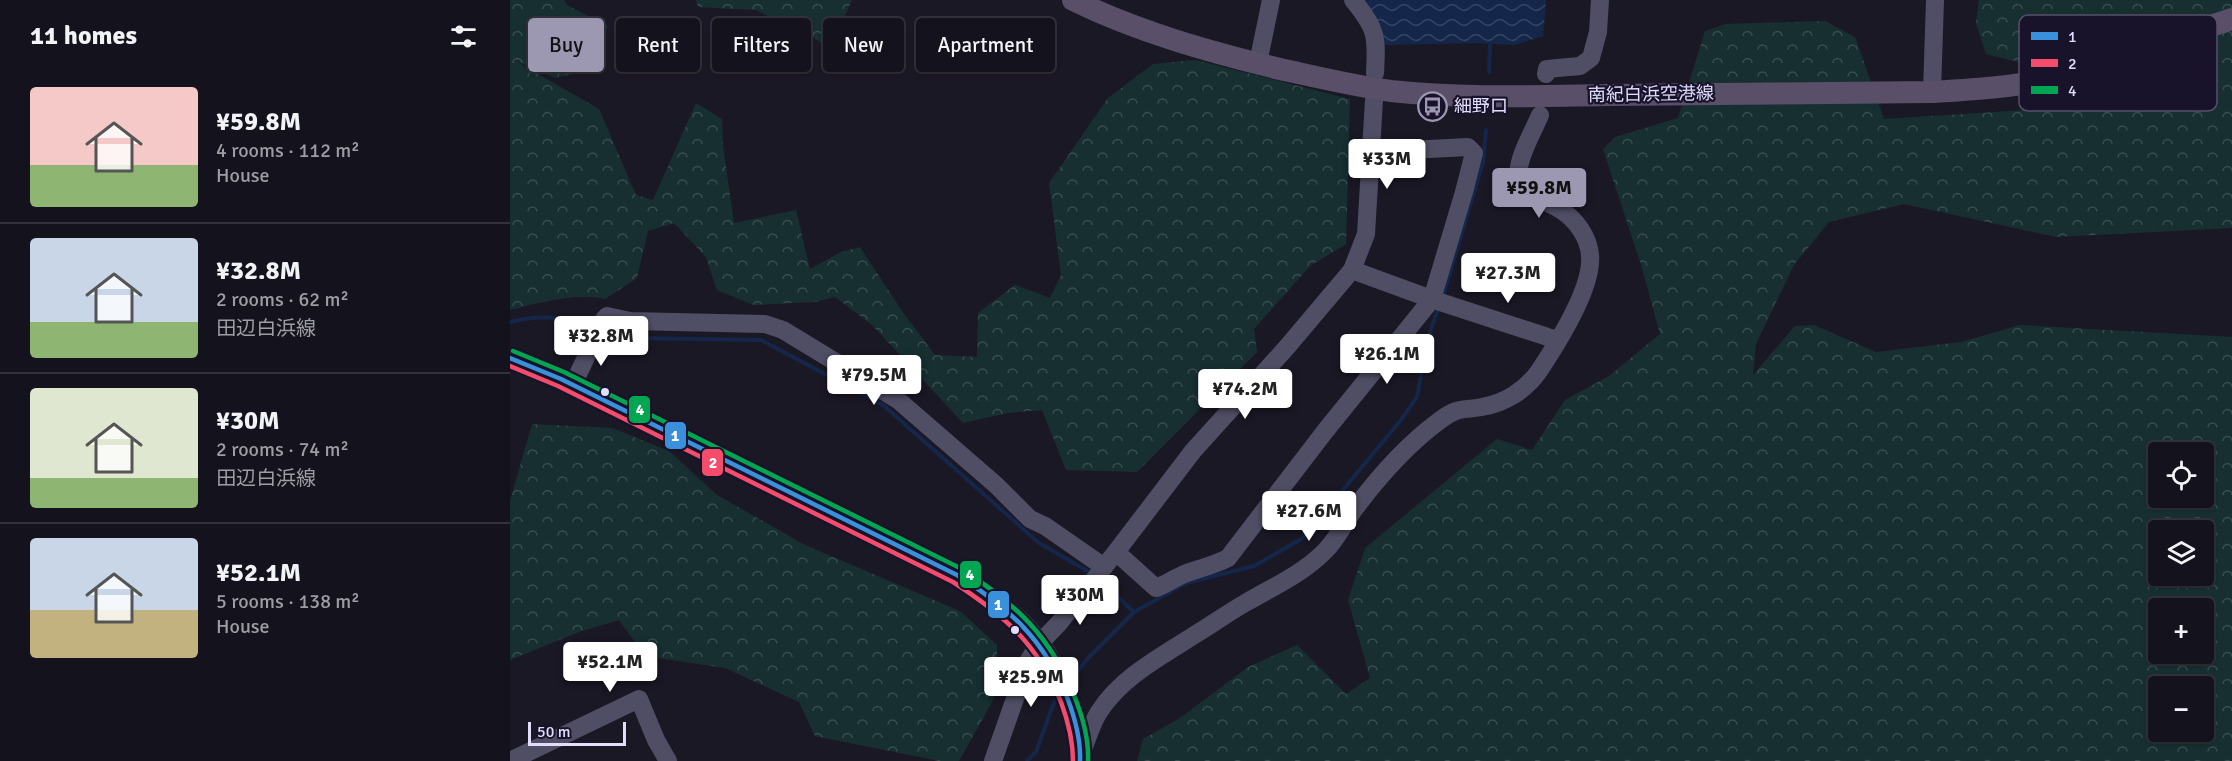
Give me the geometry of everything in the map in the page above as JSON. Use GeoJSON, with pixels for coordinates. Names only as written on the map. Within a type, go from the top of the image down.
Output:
{"type":"FeatureCollection","features":[{"type":"Feature","properties":{"kind":"main road","name":"南紀白浜空港線"},"geometry":{"type":"LineString","coordinates":[[1073,0],[1098,12],[1175,41],[1326,79],[1392,91],[1555,95],[1932,92],[2019,84]]}},
{"type":"Feature","properties":{"kind":"main road","name":"南紀白浜空港線"},"geometry":{"type":"LineString","coordinates":[[2217,24],[2232,19]]}},
{"type":"Feature","properties":{"kind":"main road"},"geometry":{"type":"LineString","coordinates":[[510,358],[573,385],[957,575],[993,598],[1040,643],[1062,681],[1076,722],[1080,758]]}},
{"type":"Feature","properties":{"kind":"street"},"geometry":{"type":"LineString","coordinates":[[1258,63],[1271,0]]}},
{"type":"Feature","properties":{"kind":"street"},"geometry":{"type":"LineString","coordinates":[[1353,0],[1366,15],[1376,34],[1375,73]]}},
{"type":"Feature","properties":{"kind":"street"},"geometry":{"type":"LineString","coordinates":[[1546,74],[1547,69],[1580,66],[1591,58],[1598,32],[1600,0]]}},
{"type":"Feature","properties":{"kind":"street"},"geometry":{"type":"LineString","coordinates":[[1932,92],[1935,0]]}},
{"type":"Feature","properties":{"kind":"street"},"geometry":{"type":"LineString","coordinates":[[993,761],[1023,669],[1040,643],[1060,622],[1103,568],[1192,451],[1287,347],[1352,270],[1366,234],[1374,100]]}},
{"type":"Feature","properties":{"kind":"street"},"geometry":{"type":"LineString","coordinates":[[1080,758],[1099,712],[1127,680],[1325,552],[1354,508],[1391,465],[1419,437],[1446,416],[1460,408],[1482,407],[1507,399],[1524,388],[1537,373],[1579,299],[1591,261],[1588,246],[1577,223],[1568,214],[1533,195],[1519,178],[1518,167],[1540,115]]}},
{"type":"Feature","properties":{"kind":"street"},"geometry":{"type":"LineString","coordinates":[[573,385],[600,326],[607,316],[630,321],[765,324],[783,330],[898,400],[996,485],[1030,519],[1045,526],[1103,568],[1156,588],[1185,573],[1217,564],[1228,558],[1326,430],[1438,301],[1474,153],[1468,147],[1371,152]]}},
{"type":"Feature","properties":{"kind":"street"},"geometry":{"type":"LineString","coordinates":[[1352,270],[1557,340]]}},
{"type":"Feature","properties":{"kind":"street"},"geometry":{"type":"LineString","coordinates":[[510,761],[639,699],[656,740],[668,761]]}},
{"type":"Feature","properties":{"kind":"green space"},"geometry":{"type":"Polygon","coordinates":[[[510,0],[564,0],[567,5],[592,18],[528,18],[528,66],[512,59],[528,68],[528,72],[535,72],[599,109],[636,195],[653,200],[696,103],[722,119],[723,146],[734,223],[796,210],[810,269],[841,252],[860,247],[904,314],[935,355],[977,357],[978,313],[1015,285],[1050,298],[1061,275],[1049,183],[1108,98],[1153,64],[1195,60],[1350,99],[1346,244],[1310,266],[1254,329],[1257,352],[1137,472],[1066,470],[1042,410],[1008,413],[963,423],[872,325],[835,297],[815,302],[754,305],[717,290],[706,257],[674,223],[648,231],[637,278],[605,299],[569,298],[510,310],[510,0]]]}},
{"type":"Feature","properties":{"kind":"green space"},"geometry":{"type":"Polygon","coordinates":[[[696,0],[852,0],[844,18],[823,18],[823,43],[811,37],[811,18],[772,18],[756,10],[698,7],[696,0]]]}},
{"type":"Feature","properties":{"kind":"green space"},"geometry":{"type":"Polygon","coordinates":[[[1979,0],[2232,0],[2232,228],[2056,237],[1904,204],[1829,222],[1794,265],[1756,344],[1753,375],[1795,326],[1814,325],[1876,352],[1961,342],[2020,325],[2232,337],[2232,761],[1137,761],[1143,739],[1180,718],[1248,667],[1297,645],[1346,694],[1370,678],[1348,600],[1365,548],[1497,439],[1532,450],[1565,400],[1609,376],[1660,334],[1642,268],[1603,149],[1615,137],[1678,118],[1705,31],[1726,24],[1825,21],[1855,37],[1884,119],[2019,111],[2217,111],[2217,15],[2019,15],[2019,62],[1986,54],[1976,23],[1979,0]]]}},
{"type":"Feature","properties":{"kind":"green space"},"geometry":{"type":"Polygon","coordinates":[[[541,72],[582,72],[555,78],[541,72]]]}},
{"type":"Feature","properties":{"kind":"green space"},"geometry":{"type":"Polygon","coordinates":[[[532,424],[612,428],[669,451],[717,495],[805,545],[960,611],[997,645],[997,693],[959,761],[939,761],[815,736],[799,702],[725,668],[645,656],[619,620],[579,632],[510,660],[510,501],[532,424]]]}},
{"type":"Feature","properties":{"kind":"water"},"geometry":{"type":"Polygon","coordinates":[[[1361,0],[1546,0],[1543,36],[1514,45],[1478,43],[1384,45],[1383,30],[1361,0]]]}},
{"type":"Feature","properties":{"kind":"waterway"},"geometry":{"type":"LineString","coordinates":[[1489,72],[1490,44]]}},
{"type":"Feature","properties":{"kind":"waterway"},"geometry":{"type":"LineString","coordinates":[[1443,296],[1483,162],[1486,130]]}},
{"type":"Feature","properties":{"kind":"waterway"},"geometry":{"type":"LineString","coordinates":[[1099,580],[1134,612],[1186,583],[1254,566],[1303,538],[1401,420],[1417,397],[1428,338],[1439,306]]}},
{"type":"Feature","properties":{"kind":"waterway"},"geometry":{"type":"LineString","coordinates":[[510,322],[531,318],[552,318],[574,320],[595,326]]}},
{"type":"Feature","properties":{"kind":"waterway"},"geometry":{"type":"LineString","coordinates":[[604,330],[626,338],[761,340],[883,405],[1039,543],[1091,573]]}},
{"type":"Feature","properties":{"kind":"waterway"},"geometry":{"type":"LineString","coordinates":[[1069,682],[1089,657],[1134,612]]}},
{"type":"Feature","properties":{"kind":"waterway"},"geometry":{"type":"LineString","coordinates":[[1027,761],[1036,752],[1056,697]]}},
{"type":"Feature","properties":{"kind":"transit line","name":"4"},"geometry":{"type":"LineString","coordinates":[[513,351],[564,372],[960,568],[980,581],[1014,608],[1043,639],[1055,656],[1081,713],[1088,761]]}},
{"type":"Feature","properties":{"kind":"transit line","name":"1"},"geometry":{"type":"LineString","coordinates":[[510,358],[561,379],[957,575],[976,587],[1023,627],[1036,642],[1058,676],[1073,713],[1080,761]]}},
{"type":"Feature","properties":{"kind":"transit line","name":"2"},"geometry":{"type":"LineString","coordinates":[[510,366],[558,386],[953,582],[971,594],[1004,619],[1042,663],[1064,709],[1073,761]]}},
{"type":"Feature","properties":{"kind":"place","name":"細野口"},"geometry":{"type":"Point","coordinates":[1433,106]}}]}
